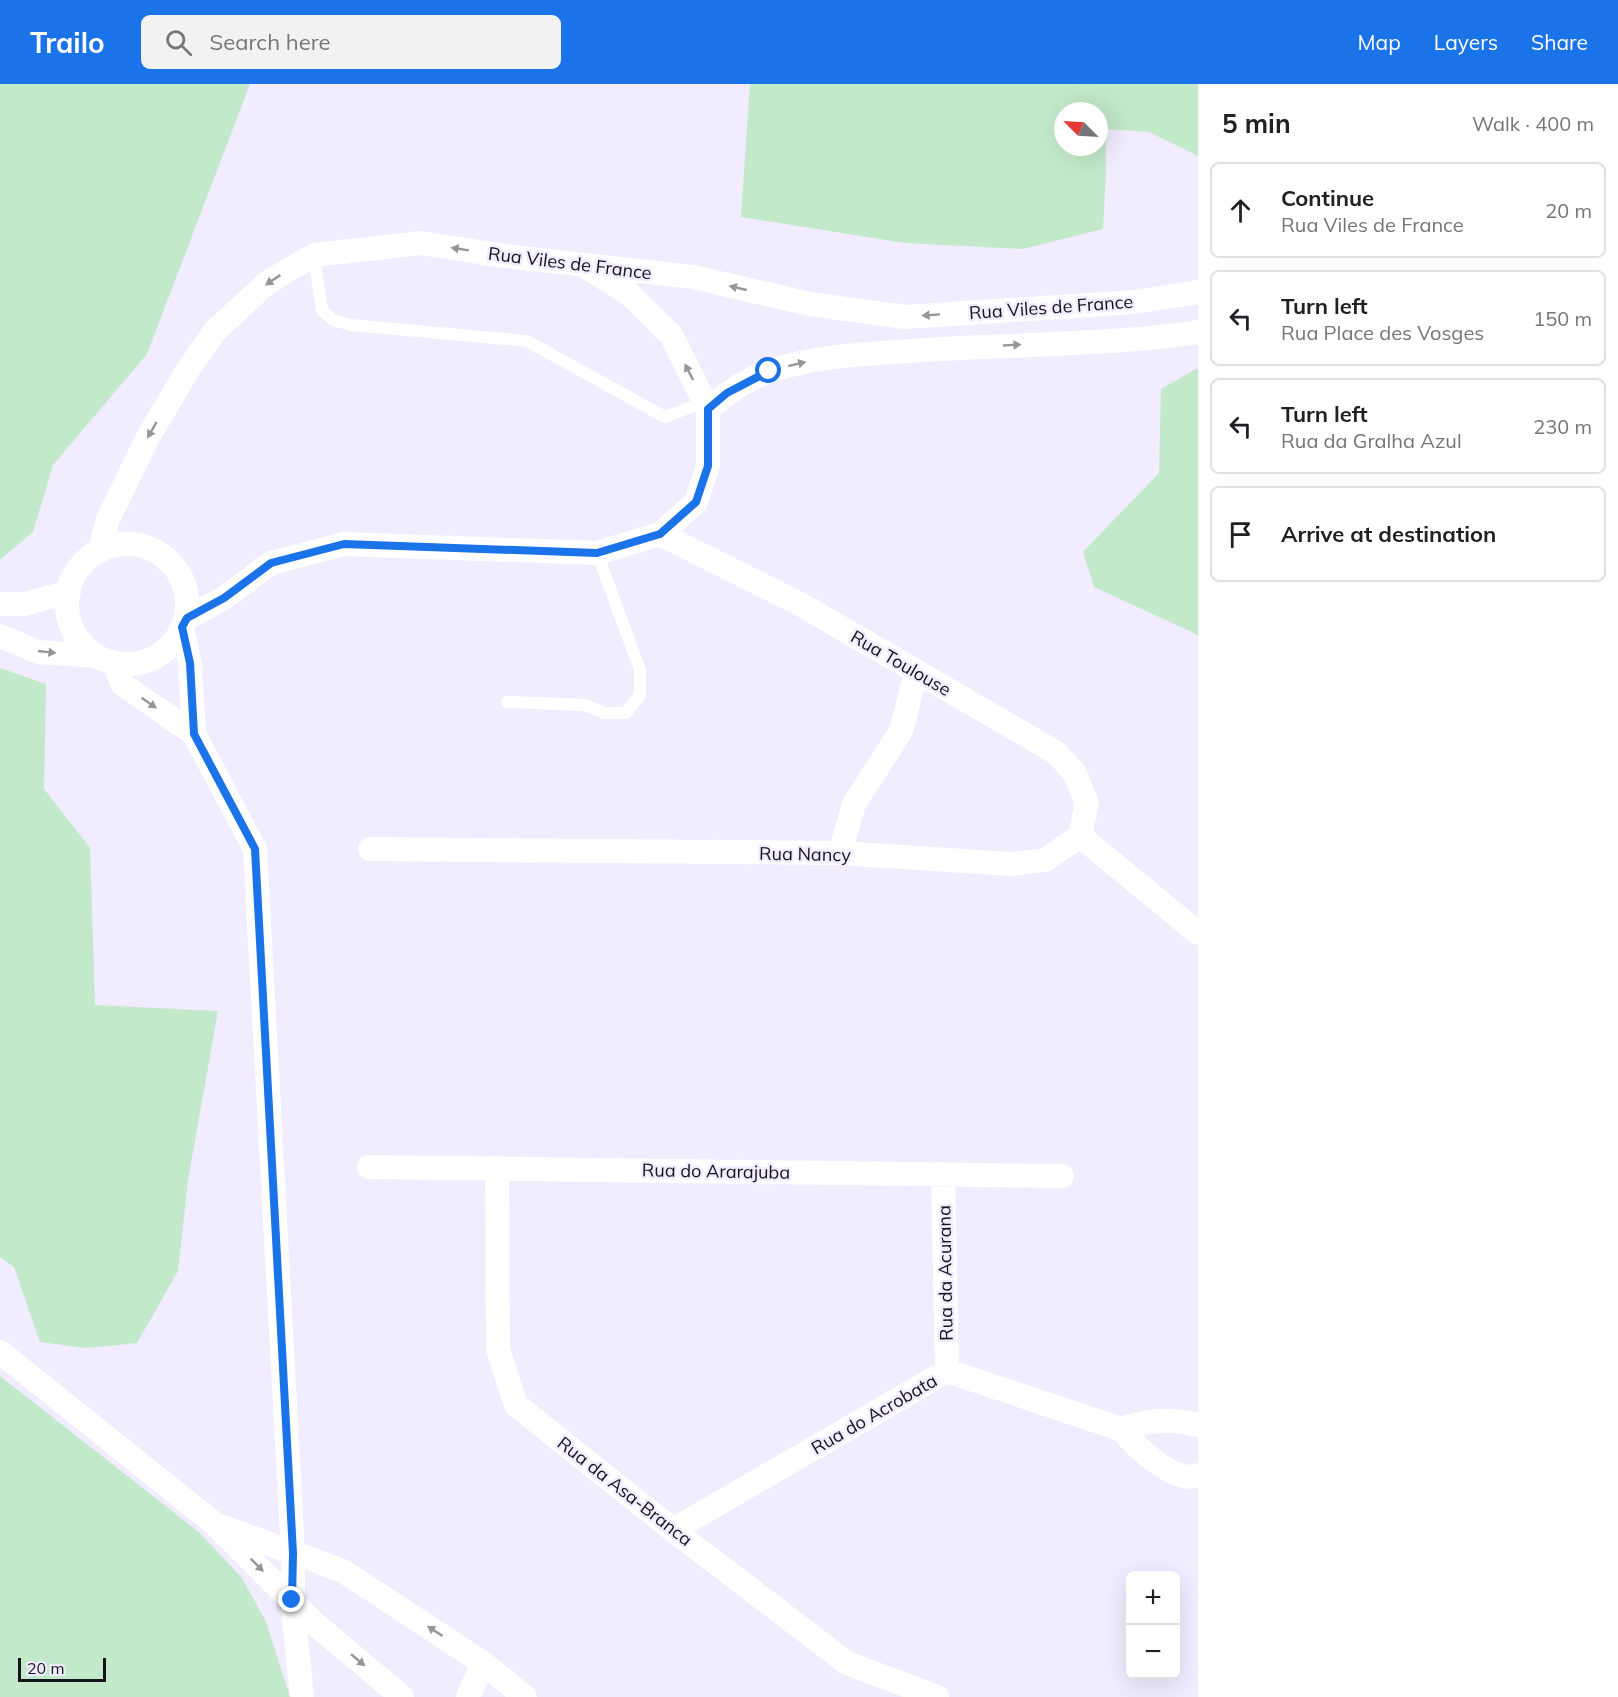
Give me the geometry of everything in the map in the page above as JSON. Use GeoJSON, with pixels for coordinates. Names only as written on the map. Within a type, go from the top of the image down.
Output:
{"type":"FeatureCollection","features":[{"type":"Feature","properties":{"kind":"street","name":"Rua Viles de France"},"geometry":{"type":"LineString","coordinates":[[99,551],[107,521],[148,437],[189,368],[215,331],[268,282],[314,255],[423,243],[497,255],[693,277],[810,304],[905,316],[1135,302],[1198,292]]}},
{"type":"Feature","properties":{"kind":"street"},"geometry":{"type":"LineString","coordinates":[[0,636],[38,652],[106,659],[133,666],[157,658],[176,641],[185,622],[224,598],[271,563],[344,544],[597,553],[660,534],[696,502],[708,466],[706,405],[671,335],[629,294],[581,264]]}},
{"type":"Feature","properties":{"kind":"street","name":"Rua Viles de France"},"geometry":{"type":"LineString","coordinates":[[706,405],[769,371],[827,357],[1153,338],[1198,332]]}},
{"type":"Feature","properties":{"kind":"street","name":"Rua Toulouse"},"geometry":{"type":"LineString","coordinates":[[660,534],[802,605],[1055,752],[1074,772],[1087,803],[1080,836]]}},
{"type":"Feature","properties":{"kind":"street"},"geometry":{"type":"LineString","coordinates":[[194,734],[123,684],[106,659],[86,650],[71,629],[66,604],[72,579],[87,558],[109,545],[134,543],[159,551],[177,568],[187,592],[185,622],[194,734],[255,849],[293,1553],[292,1600],[302,1697]]}},
{"type":"Feature","properties":{"kind":"street"},"geometry":{"type":"LineString","coordinates":[[0,604],[24,604],[69,592]]}},
{"type":"Feature","properties":{"kind":"street"},"geometry":{"type":"LineString","coordinates":[[840,853],[854,804],[901,731],[916,673]]}},
{"type":"Feature","properties":{"kind":"street"},"geometry":{"type":"LineString","coordinates":[[1080,836],[1198,933]]}},
{"type":"Feature","properties":{"kind":"street","name":"Rua Nancy"},"geometry":{"type":"LineString","coordinates":[[370,849],[840,853],[1012,864],[1045,860],[1080,836]]}},
{"type":"Feature","properties":{"kind":"street","name":"Rua do Ararajuba"},"geometry":{"type":"LineString","coordinates":[[369,1167],[1062,1176]]}},
{"type":"Feature","properties":{"kind":"street","name":"Rua da Asa-Branca"},"geometry":{"type":"LineString","coordinates":[[497,1168],[498,1349],[516,1405],[847,1664],[937,1697]]}},
{"type":"Feature","properties":{"kind":"street","name":"Rua da Acurana"},"geometry":{"type":"LineString","coordinates":[[943,1174],[947,1371]]}},
{"type":"Feature","properties":{"kind":"street"},"geometry":{"type":"LineString","coordinates":[[0,1352],[215,1524],[315,1624],[402,1697]]}},
{"type":"Feature","properties":{"kind":"street","name":"Rua do Acrobata"},"geometry":{"type":"LineString","coordinates":[[673,1530],[947,1371],[1121,1430],[1135,1446],[1167,1470],[1193,1478],[1198,1475]]}},
{"type":"Feature","properties":{"kind":"street"},"geometry":{"type":"LineString","coordinates":[[1121,1430],[1147,1421],[1181,1421],[1198,1425]]}},
{"type":"Feature","properties":{"kind":"street"},"geometry":{"type":"LineString","coordinates":[[215,1524],[343,1570],[483,1663],[525,1697]]}},
{"type":"Feature","properties":{"kind":"street"},"geometry":{"type":"LineString","coordinates":[[468,1697],[483,1663]]}},
{"type":"Feature","properties":{"kind":"lane"},"geometry":{"type":"LineString","coordinates":[[314,255],[322,310],[333,320],[351,325],[527,341],[665,417],[706,405]]}},
{"type":"Feature","properties":{"kind":"lane"},"geometry":{"type":"LineString","coordinates":[[507,702],[586,705],[604,713],[626,713],[640,695],[640,670],[597,553]]}},
{"type":"Feature","properties":{"kind":"green space"},"geometry":{"type":"Polygon","coordinates":[[[0,84],[250,84],[147,354],[53,465],[33,532],[0,560],[0,84]]]}},
{"type":"Feature","properties":{"kind":"green space"},"geometry":{"type":"Polygon","coordinates":[[[750,84],[1198,84],[1198,156],[1149,132],[1108,129],[1108,102],[1054,102],[1054,156],[1106,156],[1103,229],[1023,249],[905,243],[741,217],[750,84]]]}},
{"type":"Feature","properties":{"kind":"green space"},"geometry":{"type":"Polygon","coordinates":[[[1198,368],[1198,637],[1196,634],[1094,587],[1083,552],[1159,473],[1161,389],[1198,368]]]}},
{"type":"Feature","properties":{"kind":"green space"},"geometry":{"type":"Polygon","coordinates":[[[0,668],[46,684],[44,789],[90,848],[95,1005],[218,1011],[188,1180],[178,1271],[137,1343],[86,1348],[40,1342],[14,1267],[0,1257],[0,668]]]}},
{"type":"Feature","properties":{"kind":"green space"},"geometry":{"type":"Polygon","coordinates":[[[0,1376],[200,1533],[242,1578],[266,1622],[290,1697],[0,1697],[0,1376]]]}},
{"type":"Feature","properties":{"kind":"route"},"geometry":{"type":"LineString","coordinates":[[292,1600],[293,1553],[255,849],[194,734],[190,663],[182,627],[187,618],[224,598],[271,563],[344,544],[597,553],[660,534],[696,502],[708,466],[708,409],[727,393],[769,371]]}}]}
